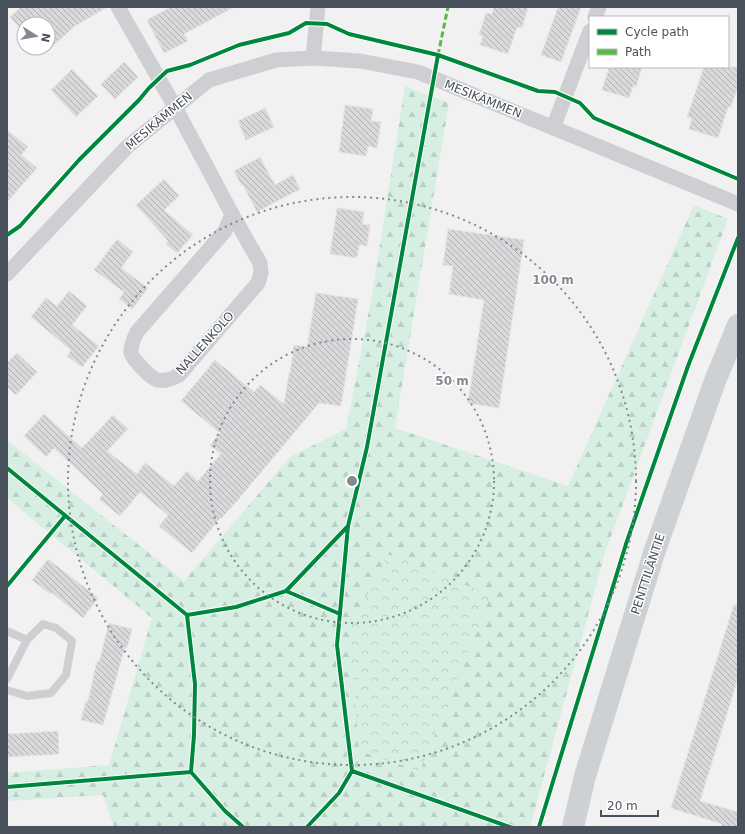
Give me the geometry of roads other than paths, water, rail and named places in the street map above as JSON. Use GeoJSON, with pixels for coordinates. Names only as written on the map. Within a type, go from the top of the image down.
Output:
{"type":"FeatureCollection","features":[{"type":"Feature","properties":{"kind":"street","name":"NALLENKOLO"},"geometry":{"type":"LineString","coordinates":[[118,7],[175,107],[260,263],[262,273],[258,283],[179,375],[168,380],[158,380],[136,362],[131,352],[133,340],[137,332],[225,231],[232,214]]}},
{"type":"Feature","properties":{"kind":"street"},"geometry":{"type":"LineString","coordinates":[[313,58],[318,7]]}},
{"type":"Feature","properties":{"kind":"street"},"geometry":{"type":"LineString","coordinates":[[553,128],[589,34]]}},
{"type":"Feature","properties":{"kind":"street","name":"MESIKÄMMEN"},"geometry":{"type":"LineString","coordinates":[[9,269],[127,148],[209,80],[276,60],[313,58],[360,61],[418,72],[738,204]]}},
{"type":"Feature","properties":{"kind":"street","name":"PENTTILÄNTIE"},"geometry":{"type":"LineString","coordinates":[[573,827],[585,776],[654,553],[715,381],[738,325]]}},
{"type":"Feature","properties":{"kind":"lane"},"geometry":{"type":"LineString","coordinates":[[7,679],[26,640],[43,624],[56,628],[72,641],[66,675],[51,693],[27,696],[7,690]]}},
{"type":"Feature","properties":{"kind":"lane"},"geometry":{"type":"LineString","coordinates":[[7,631],[26,640]]}}]}
